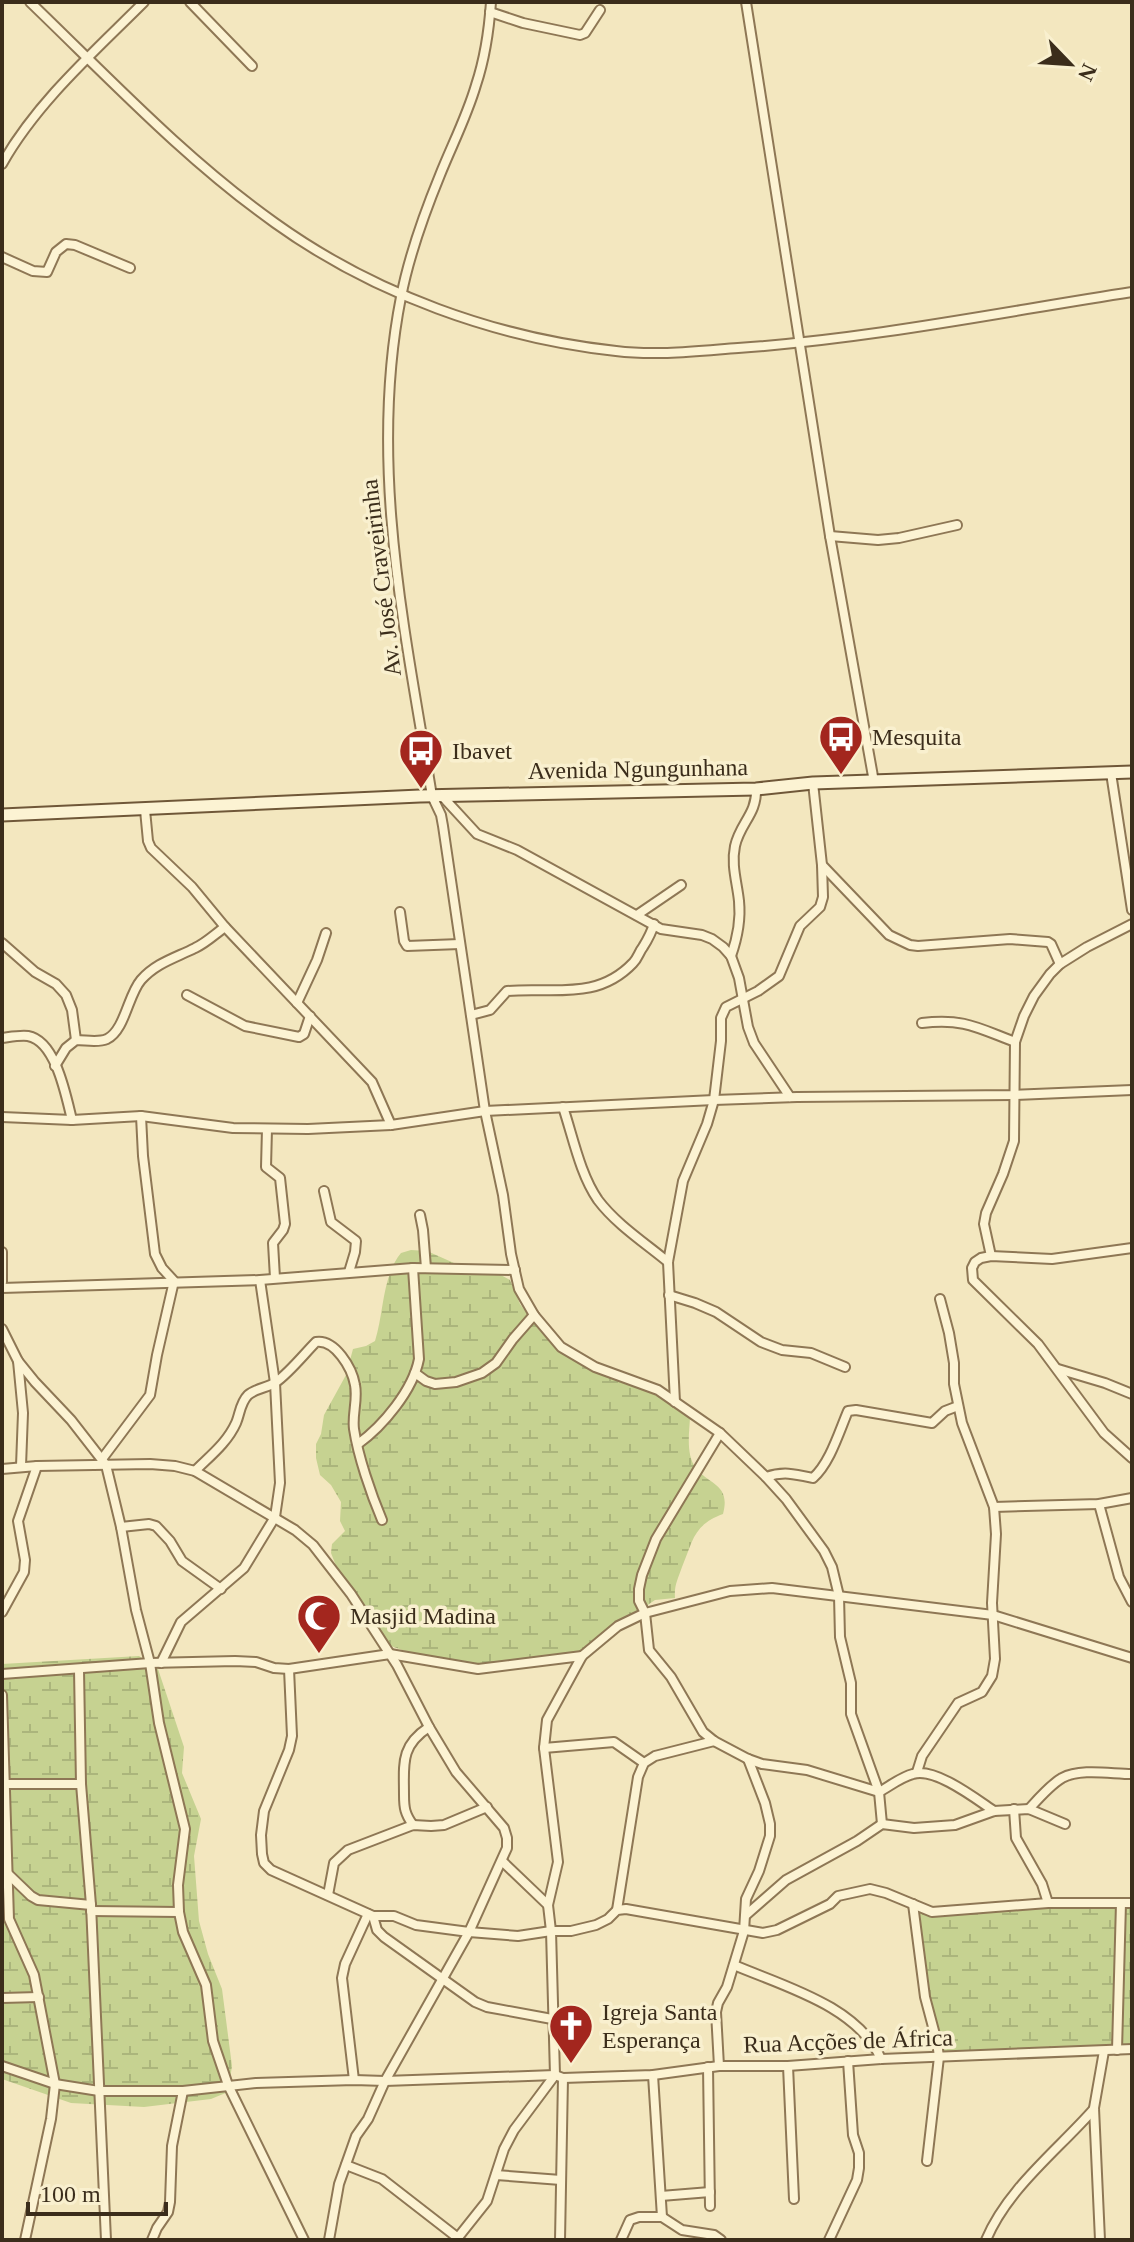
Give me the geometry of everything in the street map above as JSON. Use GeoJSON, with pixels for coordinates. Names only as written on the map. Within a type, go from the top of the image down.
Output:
{"type":"FeatureCollection","features":[{"type":"Feature","properties":{"kind":"street"},"geometry":{"type":"LineString","coordinates":[[30,2],[242,200],[317,250],[401,294],[495,328],[618,352],[660,353],[801,344],[1132,292]]}},
{"type":"Feature","properties":{"kind":"street"},"geometry":{"type":"LineString","coordinates":[[2,164],[38,112],[144,2]]}},
{"type":"Feature","properties":{"kind":"street"},"geometry":{"type":"LineString","coordinates":[[190,2],[252,66]]}},
{"type":"Feature","properties":{"kind":"street","name":"Av. José Craveirinha"},"geometry":{"type":"LineString","coordinates":[[491,2],[488,40],[476,85],[425,214],[401,294],[390,374],[389,497],[400,601],[443,826],[485,1111],[519,1289],[534,1315],[561,1347],[583,1362],[642,1383],[720,1433],[786,1499],[824,1551],[832,1567],[839,1596],[840,1637],[851,1683],[851,1714],[879,1792],[882,1824]]}},
{"type":"Feature","properties":{"kind":"street"},"geometry":{"type":"LineString","coordinates":[[746,2],[830,536],[874,782]]}},
{"type":"Feature","properties":{"kind":"street"},"geometry":{"type":"LineString","coordinates":[[490,12],[523,23],[580,35],[585,33],[600,10]]}},
{"type":"Feature","properties":{"kind":"street"},"geometry":{"type":"LineString","coordinates":[[2,257],[33,271],[47,272],[56,252],[66,244],[130,268]]}},
{"type":"Feature","properties":{"kind":"street"},"geometry":{"type":"LineString","coordinates":[[830,536],[878,540],[957,525]]}},
{"type":"Feature","properties":{"kind":"street","name":"Avenida Ngungunhana"},"geometry":{"type":"LineString","coordinates":[[2,815],[437,796],[756,789],[813,783],[1132,772]]}},
{"type":"Feature","properties":{"kind":"street"},"geometry":{"type":"LineString","coordinates":[[1111,773],[1132,910]]}},
{"type":"Feature","properties":{"kind":"street"},"geometry":{"type":"LineString","coordinates":[[675,1402],[668,1262],[683,1181],[714,1100],[721,1018],[726,1007],[771,983],[783,970],[800,926],[820,907],[823,897],[822,865],[813,783]]}},
{"type":"Feature","properties":{"kind":"street"},"geometry":{"type":"LineString","coordinates":[[756,789],[756,802],[735,844],[733,862],[739,922],[731,956],[754,1043],[790,1097]]}},
{"type":"Feature","properties":{"kind":"street"},"geometry":{"type":"LineString","coordinates":[[437,796],[477,834],[517,850],[669,932],[712,939],[731,956]]}},
{"type":"Feature","properties":{"kind":"street"},"geometry":{"type":"LineString","coordinates":[[145,810],[151,848],[192,887],[225,927],[372,1082],[391,1125]]}},
{"type":"Feature","properties":{"kind":"street"},"geometry":{"type":"LineString","coordinates":[[822,865],[889,935],[910,945],[926,947],[1010,939],[1040,941],[1051,944],[1060,964]]}},
{"type":"Feature","properties":{"kind":"street"},"geometry":{"type":"LineString","coordinates":[[637,915],[681,885]]}},
{"type":"Feature","properties":{"kind":"street"},"geometry":{"type":"LineString","coordinates":[[400,912],[407,946],[460,944]]}},
{"type":"Feature","properties":{"kind":"street"},"geometry":{"type":"LineString","coordinates":[[471,1015],[490,1010],[507,991],[589,989],[607,983],[633,964],[649,939],[654,924]]}},
{"type":"Feature","properties":{"kind":"street"},"geometry":{"type":"LineString","coordinates":[[991,1256],[984,1224],[1014,1141],[1015,1042],[1034,996],[1060,964],[1132,924]]}},
{"type":"Feature","properties":{"kind":"street"},"geometry":{"type":"LineString","coordinates":[[55,1066],[66,1048],[76,1040],[98,1041],[107,1039],[117,1031],[132,992],[158,964],[198,947],[225,927]]}},
{"type":"Feature","properties":{"kind":"street"},"geometry":{"type":"LineString","coordinates":[[297,1003],[326,933]]}},
{"type":"Feature","properties":{"kind":"street"},"geometry":{"type":"LineString","coordinates":[[2,943],[66,995],[72,1010],[76,1040]]}},
{"type":"Feature","properties":{"kind":"street"},"geometry":{"type":"LineString","coordinates":[[187,995],[245,1026],[299,1037],[304,1034],[310,1016]]}},
{"type":"Feature","properties":{"kind":"street"},"geometry":{"type":"LineString","coordinates":[[922,1023],[965,1023],[1015,1042]]}},
{"type":"Feature","properties":{"kind":"street"},"geometry":{"type":"LineString","coordinates":[[2,1038],[27,1036],[46,1046],[72,1120]]}},
{"type":"Feature","properties":{"kind":"street"},"geometry":{"type":"LineString","coordinates":[[2,1117],[72,1120],[141,1116],[233,1128],[267,1129],[391,1125],[485,1111],[714,1100],[1132,1090]]}},
{"type":"Feature","properties":{"kind":"street"},"geometry":{"type":"LineString","coordinates":[[563,1107],[589,1183],[600,1202],[619,1222],[668,1262]]}},
{"type":"Feature","properties":{"kind":"street"},"geometry":{"type":"LineString","coordinates":[[141,1116],[155,1254],[174,1281]]}},
{"type":"Feature","properties":{"kind":"street"},"geometry":{"type":"LineString","coordinates":[[267,1129],[266,1167],[280,1178],[285,1224],[273,1243],[275,1278]]}},
{"type":"Feature","properties":{"kind":"street"},"geometry":{"type":"LineString","coordinates":[[324,1191],[331,1222],[356,1241],[349,1272]]}},
{"type":"Feature","properties":{"kind":"street"},"geometry":{"type":"LineString","coordinates":[[420,1215],[426,1268]]}},
{"type":"Feature","properties":{"kind":"street"},"geometry":{"type":"LineString","coordinates":[[1132,1248],[1052,1259],[991,1256],[975,1262],[972,1268],[973,1280],[1017,1322],[1057,1369],[1104,1433],[1132,1458]]}},
{"type":"Feature","properties":{"kind":"street"},"geometry":{"type":"LineString","coordinates":[[2,1252],[2,1285],[260,1280],[413,1268],[515,1270]]}},
{"type":"Feature","properties":{"kind":"street"},"geometry":{"type":"LineString","coordinates":[[358,1444],[376,1431],[415,1373],[419,1359],[413,1268]]}},
{"type":"Feature","properties":{"kind":"street"},"geometry":{"type":"LineString","coordinates":[[161,1663],[181,1622],[244,1568],[275,1517],[280,1483],[275,1383],[260,1280]]}},
{"type":"Feature","properties":{"kind":"street"},"geometry":{"type":"LineString","coordinates":[[104,1462],[150,1395],[174,1281]]}},
{"type":"Feature","properties":{"kind":"street"},"geometry":{"type":"LineString","coordinates":[[669,1295],[716,1312],[761,1342],[782,1350],[811,1353],[845,1367]]}},
{"type":"Feature","properties":{"kind":"street"},"geometry":{"type":"LineString","coordinates":[[917,1772],[922,1756],[958,1703],[982,1692],[992,1676],[995,1659],[994,1507],[958,1406],[949,1333],[940,1299]]}},
{"type":"Feature","properties":{"kind":"street"},"geometry":{"type":"LineString","coordinates":[[415,1373],[435,1384],[456,1382],[482,1373],[496,1363],[534,1315]]}},
{"type":"Feature","properties":{"kind":"street"},"geometry":{"type":"LineString","coordinates":[[2,1329],[18,1361],[104,1462],[121,1527],[136,1610],[150,1663],[159,1723],[185,1829],[179,1868],[179,1912],[183,1932],[206,1985],[213,2041],[228,2085],[304,2240]]}},
{"type":"Feature","properties":{"kind":"street"},"geometry":{"type":"LineString","coordinates":[[195,1471],[229,1435],[249,1394],[275,1383],[316,1342],[323,1341],[331,1344],[350,1371],[355,1384],[354,1420],[358,1444],[382,1520]]}},
{"type":"Feature","properties":{"kind":"street"},"geometry":{"type":"LineString","coordinates":[[18,1361],[23,1413],[21,1466]]}},
{"type":"Feature","properties":{"kind":"street"},"geometry":{"type":"LineString","coordinates":[[1057,1369],[1132,1394]]}},
{"type":"Feature","properties":{"kind":"street"},"geometry":{"type":"LineString","coordinates":[[766,1477],[789,1473],[813,1478],[829,1454],[848,1411],[932,1423],[945,1411],[958,1406]]}},
{"type":"Feature","properties":{"kind":"street"},"geometry":{"type":"LineString","coordinates":[[720,1433],[656,1539],[639,1589],[649,1650],[671,1677],[703,1732],[714,1741],[762,1764],[807,1770],[879,1792],[917,1772],[926,1772],[958,1787],[994,1811]]}},
{"type":"Feature","properties":{"kind":"street"},"geometry":{"type":"LineString","coordinates":[[2,1469],[104,1462],[163,1465],[195,1471],[275,1517],[313,1545],[331,1566],[390,1654],[463,1782],[504,1828],[507,1848],[469,1932],[356,2136],[339,2184],[329,2240]]}},
{"type":"Feature","properties":{"kind":"street"},"geometry":{"type":"LineString","coordinates":[[2,1612],[24,1572],[18,1521],[37,1466]]}},
{"type":"Feature","properties":{"kind":"street"},"geometry":{"type":"LineString","coordinates":[[994,1507],[1099,1504],[1132,1498]]}},
{"type":"Feature","properties":{"kind":"street"},"geometry":{"type":"LineString","coordinates":[[1099,1504],[1116,1567],[1132,1602]]}},
{"type":"Feature","properties":{"kind":"street"},"geometry":{"type":"LineString","coordinates":[[121,1527],[156,1526],[182,1561],[221,1589]]}},
{"type":"Feature","properties":{"kind":"street"},"geometry":{"type":"LineString","coordinates":[[558,2239],[561,2180],[559,2076],[552,2019],[548,1905],[558,1862],[544,1748],[547,1720],[582,1656],[618,1626],[645,1613],[730,1591],[772,1588],[993,1615],[1132,1658]]}},
{"type":"Feature","properties":{"kind":"street"},"geometry":{"type":"LineString","coordinates":[[2,1674],[150,1663],[249,1661],[289,1669],[390,1654],[478,1669],[582,1656]]}},
{"type":"Feature","properties":{"kind":"street"},"geometry":{"type":"LineString","coordinates":[[289,1669],[292,1736],[264,1811],[264,1863],[271,1870],[370,1915],[394,1916],[416,1925],[518,1936],[571,1931],[608,1919],[617,1910],[638,1777],[644,1763],[655,1756],[714,1741]]}},
{"type":"Feature","properties":{"kind":"street"},"geometry":{"type":"LineString","coordinates":[[79,1670],[81,1784],[91,1908],[106,2240]]}},
{"type":"Feature","properties":{"kind":"street"},"geometry":{"type":"LineString","coordinates":[[2,1695],[6,1920],[34,1975],[55,2084],[51,2119],[25,2240]]}},
{"type":"Feature","properties":{"kind":"street"},"geometry":{"type":"LineString","coordinates":[[413,1825],[404,1810],[403,1769],[411,1742],[429,1727]]}},
{"type":"Feature","properties":{"kind":"street"},"geometry":{"type":"LineString","coordinates":[[544,1748],[614,1742],[644,1763]]}},
{"type":"Feature","properties":{"kind":"street"},"geometry":{"type":"LineString","coordinates":[[719,2066],[716,2012],[744,1931],[746,1899],[770,1836],[765,1803],[748,1759]]}},
{"type":"Feature","properties":{"kind":"street"},"geometry":{"type":"LineString","coordinates":[[1029,1809],[1055,1784],[1069,1776],[1085,1773],[1132,1774]]}},
{"type":"Feature","properties":{"kind":"street"},"geometry":{"type":"LineString","coordinates":[[3,1784],[81,1784]]}},
{"type":"Feature","properties":{"kind":"street"},"geometry":{"type":"LineString","coordinates":[[328,1895],[331,1869],[340,1856],[359,1844],[413,1825],[444,1825],[487,1807]]}},
{"type":"Feature","properties":{"kind":"street"},"geometry":{"type":"LineString","coordinates":[[746,1915],[786,1880],[882,1824],[914,1828],[955,1825],[994,1811],[1014,1809],[1029,1809],[1065,1824]]}},
{"type":"Feature","properties":{"kind":"street"},"geometry":{"type":"LineString","coordinates":[[1014,1809],[1016,1838],[1042,1884],[1048,1903]]}},
{"type":"Feature","properties":{"kind":"street"},"geometry":{"type":"LineString","coordinates":[[502,1861],[548,1905]]}},
{"type":"Feature","properties":{"kind":"street"},"geometry":{"type":"LineString","coordinates":[[5,1871],[38,1900],[91,1908],[179,1912]]}},
{"type":"Feature","properties":{"kind":"street"},"geometry":{"type":"LineString","coordinates":[[617,1910],[641,1910],[763,1933],[777,1930],[830,1904],[838,1896],[870,1889],[932,1912],[1048,1903],[1132,1903]]}},
{"type":"Feature","properties":{"kind":"street"},"geometry":{"type":"LineString","coordinates":[[1117,2050],[1121,1903]]}},
{"type":"Feature","properties":{"kind":"street"},"geometry":{"type":"LineString","coordinates":[[913,1904],[925,1997],[939,2057],[927,2161]]}},
{"type":"Feature","properties":{"kind":"street"},"geometry":{"type":"LineString","coordinates":[[370,1915],[384,1937],[475,2002],[552,2019]]}},
{"type":"Feature","properties":{"kind":"street"},"geometry":{"type":"LineString","coordinates":[[354,2080],[342,1978],[345,1964],[370,1915]]}},
{"type":"Feature","properties":{"kind":"street"},"geometry":{"type":"LineString","coordinates":[[734,1965],[837,2011],[867,2035],[881,2059]]}},
{"type":"Feature","properties":{"kind":"street"},"geometry":{"type":"LineString","coordinates":[[2,1998],[39,1997]]}},
{"type":"Feature","properties":{"kind":"street","name":"Rua Acções de África"},"geometry":{"type":"LineString","coordinates":[[2,2066],[55,2084],[99,2091],[183,2091],[228,2085],[354,2080],[653,2075],[719,2066],[788,2066],[881,2059],[1132,2049]]}},
{"type":"Feature","properties":{"kind":"street"},"geometry":{"type":"LineString","coordinates":[[1100,2240],[1094,2108],[1104,2051]]}},
{"type":"Feature","properties":{"kind":"street"},"geometry":{"type":"LineString","coordinates":[[829,2240],[857,2180],[859,2168],[859,2153],[853,2135],[848,2061]]}},
{"type":"Feature","properties":{"kind":"street"},"geometry":{"type":"LineString","coordinates":[[788,2066],[794,2199]]}},
{"type":"Feature","properties":{"kind":"street"},"geometry":{"type":"LineString","coordinates":[[708,2067],[710,2206]]}},
{"type":"Feature","properties":{"kind":"street"},"geometry":{"type":"LineString","coordinates":[[653,2075],[662,2217]]}},
{"type":"Feature","properties":{"kind":"street"},"geometry":{"type":"LineString","coordinates":[[346,2165],[382,2179],[457,2239],[487,2201],[504,2149],[514,2130],[559,2076]]}},
{"type":"Feature","properties":{"kind":"street"},"geometry":{"type":"LineString","coordinates":[[152,2240],[168,2212],[172,2146],[183,2091]]}},
{"type":"Feature","properties":{"kind":"street"},"geometry":{"type":"LineString","coordinates":[[986,2240],[1014,2194],[1094,2108]]}},
{"type":"Feature","properties":{"kind":"street"},"geometry":{"type":"LineString","coordinates":[[496,2175],[561,2180]]}},
{"type":"Feature","properties":{"kind":"street"},"geometry":{"type":"LineString","coordinates":[[661,2196],[710,2192]]}},
{"type":"Feature","properties":{"kind":"street"},"geometry":{"type":"LineString","coordinates":[[621,2240],[630,2220],[639,2217],[662,2217],[682,2230],[714,2235],[721,2240]]}},
{"type":"Feature","properties":{"kind":"street"},"geometry":{"type":"LineString","coordinates":[[680,2240],[682,2230]]}},
{"type":"Feature","properties":{"kind":"green space"},"geometry":{"type":"Polygon","coordinates":[[[427,1251],[454,1263],[499,1274],[510,1280],[520,1304],[540,1331],[581,1365],[617,1375],[665,1397],[690,1418],[689,1444],[693,1463],[721,1491],[725,1504],[723,1514],[705,1523],[695,1535],[677,1582],[675,1598],[655,1600],[580,1651],[523,1663],[474,1668],[422,1657],[388,1645],[338,1571],[331,1553],[332,1544],[345,1531],[340,1521],[341,1502],[331,1485],[320,1475],[316,1444],[324,1415],[346,1375],[353,1349],[375,1341],[395,1262],[401,1253],[427,1251]]]}},
{"type":"Feature","properties":{"kind":"green space"},"geometry":{"type":"Polygon","coordinates":[[[139,1656],[158,1669],[184,1747],[182,1773],[201,1819],[194,1856],[199,1921],[222,1989],[232,2066],[228,2092],[211,2099],[144,2107],[71,2103],[2,2079],[2,1664],[139,1656]]]}},
{"type":"Feature","properties":{"kind":"green space"},"geometry":{"type":"Polygon","coordinates":[[[1132,1900],[1132,2051],[933,2054],[916,1968],[916,1908],[1132,1900]]]}},
{"type":"Feature","properties":{"kind":"place","name":"Mesquita"},"geometry":{"type":"Point","coordinates":[841,776]}},
{"type":"Feature","properties":{"kind":"place","name":"Ibavet"},"geometry":{"type":"Point","coordinates":[421,790]}},
{"type":"Feature","properties":{"kind":"place","name":"Masjid Madina"},"geometry":{"type":"Point","coordinates":[319,1655]}},
{"type":"Feature","properties":{"kind":"place","name":"Igreja Santa Esperança"},"geometry":{"type":"Point","coordinates":[571,2065]}}]}
